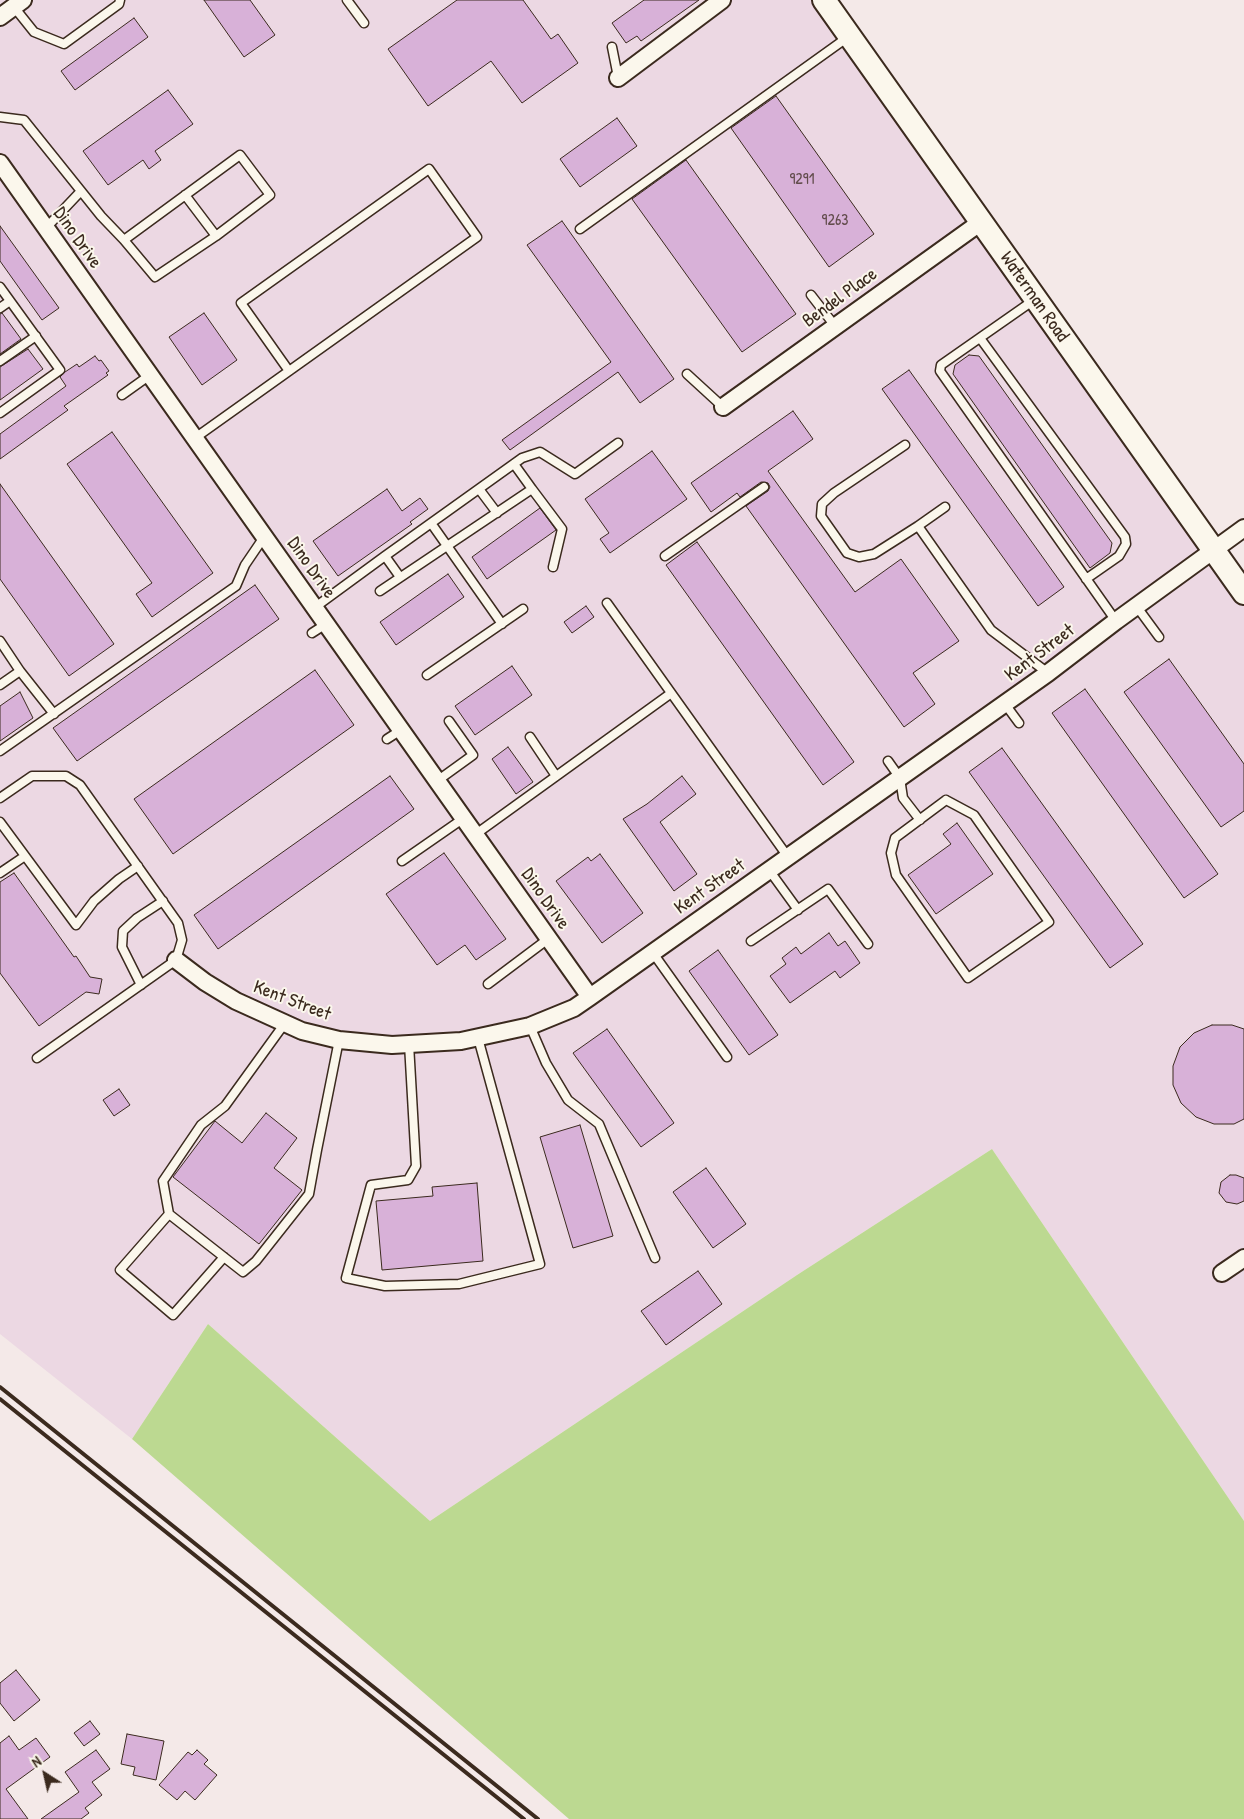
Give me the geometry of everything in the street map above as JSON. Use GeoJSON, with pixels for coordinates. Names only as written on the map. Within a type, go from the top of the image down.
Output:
{"type":"FeatureCollection","features":[{"type":"Feature","properties":{"kind":"main road","name":"Waterman Road"},"geometry":{"type":"LineString","coordinates":[[830,2],[850,36],[980,222],[1244,593]]}},
{"type":"Feature","properties":{"kind":"street"},"geometry":{"type":"LineString","coordinates":[[618,78],[722,0]]}},
{"type":"Feature","properties":{"kind":"street"},"geometry":{"type":"LineString","coordinates":[[0,16],[18,4]]}},
{"type":"Feature","properties":{"kind":"street","name":"Dino Drive"},"geometry":{"type":"LineString","coordinates":[[1,165],[326,624],[394,734],[437,781],[590,997]]}},
{"type":"Feature","properties":{"kind":"street","name":"Bendel Place"},"geometry":{"type":"LineString","coordinates":[[723,407],[980,222]]}},
{"type":"Feature","properties":{"kind":"street","name":"Kent Street"},"geometry":{"type":"LineString","coordinates":[[176,960],[205,982],[236,1001],[302,1031],[339,1040],[374,1044],[461,1041],[530,1026],[574,1008],[590,997],[1005,704],[1244,528]]}},
{"type":"Feature","properties":{"kind":"street"},"geometry":{"type":"LineString","coordinates":[[1222,1273],[1244,1258]]}},
{"type":"Feature","properties":{"kind":"lane"},"geometry":{"type":"LineString","coordinates":[[18,4],[34,32],[64,44],[119,4],[120,0]]}},
{"type":"Feature","properties":{"kind":"lane"},"geometry":{"type":"LineString","coordinates":[[347,0],[364,23]]}},
{"type":"Feature","properties":{"kind":"lane"},"geometry":{"type":"LineString","coordinates":[[580,228],[850,36]]}},
{"type":"Feature","properties":{"kind":"lane"},"geometry":{"type":"LineString","coordinates":[[612,48],[618,78]]}},
{"type":"Feature","properties":{"kind":"lane"},"geometry":{"type":"LineString","coordinates":[[0,118],[24,120],[101,216],[155,277],[216,236],[270,195],[240,155],[124,240]]}},
{"type":"Feature","properties":{"kind":"lane"},"geometry":{"type":"LineString","coordinates":[[194,438],[289,371],[477,237],[429,169],[241,303],[289,371]]}},
{"type":"Feature","properties":{"kind":"lane"},"geometry":{"type":"LineString","coordinates":[[46,228],[81,191]]}},
{"type":"Feature","properties":{"kind":"lane"},"geometry":{"type":"LineString","coordinates":[[185,195],[216,236]]}},
{"type":"Feature","properties":{"kind":"lane"},"geometry":{"type":"LineString","coordinates":[[0,287],[60,370],[0,413]]}},
{"type":"Feature","properties":{"kind":"lane"},"geometry":{"type":"LineString","coordinates":[[812,295],[835,326]]}},
{"type":"Feature","properties":{"kind":"lane"},"geometry":{"type":"LineString","coordinates":[[1035,299],[941,365],[940,371],[1116,621]]}},
{"type":"Feature","properties":{"kind":"lane"},"geometry":{"type":"LineString","coordinates":[[0,308],[10,301]]}},
{"type":"Feature","properties":{"kind":"lane"},"geometry":{"type":"LineString","coordinates":[[0,361],[36,336]]}},
{"type":"Feature","properties":{"kind":"lane"},"geometry":{"type":"LineString","coordinates":[[980,338],[1125,538],[1126,544],[1119,556],[1086,579]]}},
{"type":"Feature","properties":{"kind":"lane"},"geometry":{"type":"LineString","coordinates":[[687,374],[723,407]]}},
{"type":"Feature","properties":{"kind":"lane"},"geometry":{"type":"LineString","coordinates":[[122,395],[150,375]]}},
{"type":"Feature","properties":{"kind":"lane"},"geometry":{"type":"LineString","coordinates":[[314,608],[522,458],[540,452],[575,474],[618,443]]}},
{"type":"Feature","properties":{"kind":"lane"},"geometry":{"type":"LineString","coordinates":[[905,445],[834,493],[822,504],[821,516],[847,553],[859,556],[874,554],[945,507]]}},
{"type":"Feature","properties":{"kind":"lane"},"geometry":{"type":"LineString","coordinates":[[514,464],[562,529],[553,567]]}},
{"type":"Feature","properties":{"kind":"lane"},"geometry":{"type":"LineString","coordinates":[[665,556],[764,487]]}},
{"type":"Feature","properties":{"kind":"lane"},"geometry":{"type":"LineString","coordinates":[[479,489],[497,513]]}},
{"type":"Feature","properties":{"kind":"lane"},"geometry":{"type":"LineString","coordinates":[[380,591],[532,489]]}},
{"type":"Feature","properties":{"kind":"lane"},"geometry":{"type":"LineString","coordinates":[[431,523],[502,624]]}},
{"type":"Feature","properties":{"kind":"lane"},"geometry":{"type":"LineString","coordinates":[[918,526],[991,630],[1048,673]]}},
{"type":"Feature","properties":{"kind":"lane"},"geometry":{"type":"LineString","coordinates":[[0,751],[236,586],[245,565],[264,537]]}},
{"type":"Feature","properties":{"kind":"lane"},"geometry":{"type":"LineString","coordinates":[[384,556],[400,577]]}},
{"type":"Feature","properties":{"kind":"lane"},"geometry":{"type":"LineString","coordinates":[[607,603],[670,694],[788,857]]}},
{"type":"Feature","properties":{"kind":"lane"},"geometry":{"type":"LineString","coordinates":[[1137,607],[1159,637]]}},
{"type":"Feature","properties":{"kind":"lane"},"geometry":{"type":"LineString","coordinates":[[427,676],[523,608]]}},
{"type":"Feature","properties":{"kind":"lane"},"geometry":{"type":"LineString","coordinates":[[312,633],[326,624]]}},
{"type":"Feature","properties":{"kind":"lane"},"geometry":{"type":"LineString","coordinates":[[0,641],[20,671],[54,714]]}},
{"type":"Feature","properties":{"kind":"lane"},"geometry":{"type":"LineString","coordinates":[[0,685],[20,671]]}},
{"type":"Feature","properties":{"kind":"lane"},"geometry":{"type":"LineString","coordinates":[[476,834],[670,694]]}},
{"type":"Feature","properties":{"kind":"lane"},"geometry":{"type":"LineString","coordinates":[[1005,704],[1019,723]]}},
{"type":"Feature","properties":{"kind":"lane"},"geometry":{"type":"LineString","coordinates":[[437,781],[473,755],[450,721]]}},
{"type":"Feature","properties":{"kind":"lane"},"geometry":{"type":"LineString","coordinates":[[530,737],[556,776]]}},
{"type":"Feature","properties":{"kind":"lane"},"geometry":{"type":"LineString","coordinates":[[888,761],[900,778],[903,798],[920,820]]}},
{"type":"Feature","properties":{"kind":"lane"},"geometry":{"type":"LineString","coordinates":[[0,798],[32,776],[66,776],[80,785],[178,923],[182,940],[176,960],[37,1058]]}},
{"type":"Feature","properties":{"kind":"lane"},"geometry":{"type":"LineString","coordinates":[[946,800],[974,815],[1049,922],[968,978],[896,875],[891,853],[895,838],[920,820],[946,800]]}},
{"type":"Feature","properties":{"kind":"lane"},"geometry":{"type":"LineString","coordinates":[[402,861],[464,818]]}},
{"type":"Feature","properties":{"kind":"lane"},"geometry":{"type":"LineString","coordinates":[[0,822],[76,925],[94,901],[119,879],[138,866]]}},
{"type":"Feature","properties":{"kind":"lane"},"geometry":{"type":"LineString","coordinates":[[0,873],[25,856]]}},
{"type":"Feature","properties":{"kind":"lane"},"geometry":{"type":"LineString","coordinates":[[769,870],[798,910]]}},
{"type":"Feature","properties":{"kind":"lane"},"geometry":{"type":"LineString","coordinates":[[751,940],[828,889],[868,944]]}},
{"type":"Feature","properties":{"kind":"lane"},"geometry":{"type":"LineString","coordinates":[[141,985],[122,947],[123,931],[137,918],[163,901]]}},
{"type":"Feature","properties":{"kind":"lane"},"geometry":{"type":"LineString","coordinates":[[488,984],[548,938]]}},
{"type":"Feature","properties":{"kind":"lane"},"geometry":{"type":"LineString","coordinates":[[652,953],[726,1057]]}},
{"type":"Feature","properties":{"kind":"lane"},"geometry":{"type":"LineString","coordinates":[[284,1023],[225,1106],[201,1125],[163,1181],[169,1214],[243,1272],[256,1261],[309,1194],[339,1040]]}},
{"type":"Feature","properties":{"kind":"lane"},"geometry":{"type":"LineString","coordinates":[[530,1026],[546,1063],[568,1100],[599,1124],[655,1258]]}},
{"type":"Feature","properties":{"kind":"lane"},"geometry":{"type":"LineString","coordinates":[[409,1044],[416,1166],[408,1180],[371,1185],[346,1278],[385,1286],[459,1284],[540,1264],[478,1038]]}},
{"type":"Feature","properties":{"kind":"lane"},"geometry":{"type":"LineString","coordinates":[[169,1214],[120,1270],[173,1315],[224,1257]]}},
{"type":"Feature","properties":{"kind":"shaded area"},"geometry":{"type":"Polygon","coordinates":[[[0,0],[824,0],[1244,594],[1244,1521],[992,1149],[797,1275],[430,1521],[208,1324],[132,1439],[0,1334],[0,0]]]}},
{"type":"Feature","properties":{"kind":"green space"},"geometry":{"type":"Polygon","coordinates":[[[992,1149],[1244,1521],[1244,1819],[569,1819],[132,1439],[208,1324],[430,1521],[797,1275],[992,1149]]]}},
{"type":"Feature","properties":{"kind":"building"},"geometry":{"type":"Polygon","coordinates":[[[204,0],[250,0],[275,35],[244,57],[204,0]]]}},
{"type":"Feature","properties":{"kind":"building"},"geometry":{"type":"Polygon","coordinates":[[[457,0],[523,0],[551,39],[558,34],[578,63],[522,103],[491,61],[428,106],[388,49],[457,0]]]}},
{"type":"Feature","properties":{"kind":"building"},"geometry":{"type":"Polygon","coordinates":[[[644,0],[699,0],[641,41],[637,36],[626,43],[612,23],[644,0]]]}},
{"type":"Feature","properties":{"kind":"building"},"geometry":{"type":"Polygon","coordinates":[[[134,18],[148,37],[75,90],[61,71],[134,18]]]}},
{"type":"Feature","properties":{"kind":"building"},"geometry":{"type":"Polygon","coordinates":[[[168,90],[193,124],[155,151],[161,160],[149,169],[143,160],[108,185],[83,151],[168,90]]]}},
{"type":"Feature","properties":{"kind":"building"},"geometry":{"type":"Polygon","coordinates":[[[776,96],[874,234],[829,267],[731,128],[776,96]]]}},
{"type":"Feature","properties":{"kind":"building"},"geometry":{"type":"Polygon","coordinates":[[[617,118],[637,146],[580,187],[560,159],[617,118]]]}},
{"type":"Feature","properties":{"kind":"building"},"geometry":{"type":"Polygon","coordinates":[[[686,160],[796,314],[742,352],[632,199],[686,160]]]}},
{"type":"Feature","properties":{"kind":"building"},"geometry":{"type":"Polygon","coordinates":[[[562,221],[674,379],[640,403],[618,372],[510,450],[502,440],[611,362],[527,245],[562,221]]]}},
{"type":"Feature","properties":{"kind":"building"},"geometry":{"type":"Polygon","coordinates":[[[0,226],[59,308],[42,320],[0,261],[0,226]]]}},
{"type":"Feature","properties":{"kind":"building"},"geometry":{"type":"Polygon","coordinates":[[[2,313],[21,339],[0,354],[0,314],[2,313]]]}},
{"type":"Feature","properties":{"kind":"building"},"geometry":{"type":"Polygon","coordinates":[[[204,313],[237,360],[202,385],[169,337],[204,313]]]}},
{"type":"Feature","properties":{"kind":"building"},"geometry":{"type":"Polygon","coordinates":[[[28,349],[43,369],[0,400],[0,367],[28,349]]]}},
{"type":"Feature","properties":{"kind":"building"},"geometry":{"type":"Polygon","coordinates":[[[969,355],[979,356],[1112,543],[1110,553],[1090,568],[953,374],[955,365],[969,355]]]}},
{"type":"Feature","properties":{"kind":"building"},"geometry":{"type":"Polygon","coordinates":[[[95,356],[99,361],[101,360],[109,371],[106,373],[108,375],[64,406],[68,410],[0,459],[0,434],[66,386],[60,377],[65,372],[77,364],[79,367],[95,356]]]}},
{"type":"Feature","properties":{"kind":"building"},"geometry":{"type":"Polygon","coordinates":[[[909,370],[1064,587],[1038,606],[882,389],[909,370]]]}},
{"type":"Feature","properties":{"kind":"building"},"geometry":{"type":"Polygon","coordinates":[[[793,411],[813,439],[768,471],[855,592],[901,559],[959,641],[913,673],[935,704],[904,727],[746,506],[768,491],[770,487],[768,483],[761,482],[740,497],[737,493],[711,512],[691,483],[793,411]]]}},
{"type":"Feature","properties":{"kind":"building"},"geometry":{"type":"Polygon","coordinates":[[[112,432],[213,573],[152,617],[136,594],[152,583],[67,464],[112,432]]]}},
{"type":"Feature","properties":{"kind":"building"},"geometry":{"type":"Polygon","coordinates":[[[652,451],[687,499],[610,553],[600,539],[609,533],[585,499],[652,451]]]}},
{"type":"Feature","properties":{"kind":"building"},"geometry":{"type":"Polygon","coordinates":[[[0,484],[114,644],[69,676],[0,579],[0,484]]]}},
{"type":"Feature","properties":{"kind":"building"},"geometry":{"type":"Polygon","coordinates":[[[387,489],[402,511],[420,498],[428,509],[410,522],[412,524],[338,576],[313,541],[387,489]]]}},
{"type":"Feature","properties":{"kind":"building"},"geometry":{"type":"Polygon","coordinates":[[[540,508],[556,530],[487,579],[472,557],[540,508]]]}},
{"type":"Feature","properties":{"kind":"building"},"geometry":{"type":"Polygon","coordinates":[[[697,542],[854,762],[823,785],[666,565],[697,542]]]}},
{"type":"Feature","properties":{"kind":"building"},"geometry":{"type":"Polygon","coordinates":[[[448,574],[464,597],[396,645],[380,622],[448,574]]]}},
{"type":"Feature","properties":{"kind":"building"},"geometry":{"type":"Polygon","coordinates":[[[255,585],[279,619],[77,761],[53,728],[255,585]]]}},
{"type":"Feature","properties":{"kind":"building"},"geometry":{"type":"Polygon","coordinates":[[[586,606],[594,617],[572,633],[564,622],[586,606]]]}},
{"type":"Feature","properties":{"kind":"building"},"geometry":{"type":"Polygon","coordinates":[[[1169,659],[1244,764],[1244,811],[1221,827],[1124,692],[1169,659]]]}},
{"type":"Feature","properties":{"kind":"building"},"geometry":{"type":"Polygon","coordinates":[[[512,666],[532,695],[475,735],[455,706],[512,666]]]}},
{"type":"Feature","properties":{"kind":"building"},"geometry":{"type":"Polygon","coordinates":[[[315,670],[354,725],[173,854],[134,799],[315,670]]]}},
{"type":"Feature","properties":{"kind":"building"},"geometry":{"type":"Polygon","coordinates":[[[1085,689],[1218,874],[1184,898],[1052,713],[1085,689]]]}},
{"type":"Feature","properties":{"kind":"building"},"geometry":{"type":"Polygon","coordinates":[[[20,692],[33,718],[0,741],[0,706],[20,692]]]}},
{"type":"Feature","properties":{"kind":"building"},"geometry":{"type":"Polygon","coordinates":[[[508,747],[533,782],[516,794],[492,759],[508,747]]]}},
{"type":"Feature","properties":{"kind":"building"},"geometry":{"type":"Polygon","coordinates":[[[1002,748],[1143,944],[1110,968],[969,772],[1002,748]]]}},
{"type":"Feature","properties":{"kind":"building"},"geometry":{"type":"Polygon","coordinates":[[[390,776],[414,809],[218,949],[194,915],[390,776]]]}},
{"type":"Feature","properties":{"kind":"building"},"geometry":{"type":"Polygon","coordinates":[[[682,776],[696,794],[660,822],[697,874],[674,891],[623,819],[647,804],[682,776]]]}},
{"type":"Feature","properties":{"kind":"building"},"geometry":{"type":"Polygon","coordinates":[[[957,823],[993,874],[936,914],[908,875],[951,844],[943,834],[957,823]]]}},
{"type":"Feature","properties":{"kind":"building"},"geometry":{"type":"Polygon","coordinates":[[[444,853],[506,939],[476,960],[465,945],[437,965],[386,894],[444,853]]]}},
{"type":"Feature","properties":{"kind":"building"},"geometry":{"type":"Polygon","coordinates":[[[600,854],[643,913],[602,943],[556,881],[588,857],[591,861],[600,854]]]}},
{"type":"Feature","properties":{"kind":"building"},"geometry":{"type":"Polygon","coordinates":[[[14,873],[90,977],[102,979],[99,994],[86,992],[39,1026],[0,973],[0,882],[14,873]]]}},
{"type":"Feature","properties":{"kind":"building"},"geometry":{"type":"Polygon","coordinates":[[[829,933],[838,946],[845,941],[860,963],[840,978],[835,971],[790,1003],[770,976],[786,964],[782,958],[796,947],[801,954],[829,933]]]}},
{"type":"Feature","properties":{"kind":"building"},"geometry":{"type":"Polygon","coordinates":[[[718,950],[778,1035],[749,1055],[689,971],[718,950]]]}},
{"type":"Feature","properties":{"kind":"building"},"geometry":{"type":"Polygon","coordinates":[[[1212,1025],[1232,1025],[1244,1029],[1244,1119],[1234,1124],[1214,1124],[1196,1117],[1181,1103],[1173,1085],[1173,1066],[1180,1047],[1194,1033],[1212,1025]]]}},
{"type":"Feature","properties":{"kind":"building"},"geometry":{"type":"Polygon","coordinates":[[[607,1029],[674,1123],[641,1147],[573,1053],[607,1029]]]}},
{"type":"Feature","properties":{"kind":"building"},"geometry":{"type":"Polygon","coordinates":[[[119,1089],[130,1105],[114,1116],[103,1100],[119,1089]]]}},
{"type":"Feature","properties":{"kind":"building"},"geometry":{"type":"Polygon","coordinates":[[[266,1113],[297,1138],[274,1168],[302,1190],[259,1244],[173,1177],[215,1121],[242,1143],[266,1113]]]}},
{"type":"Feature","properties":{"kind":"building"},"geometry":{"type":"Polygon","coordinates":[[[580,1125],[613,1236],[573,1248],[540,1137],[580,1125]]]}},
{"type":"Feature","properties":{"kind":"building"},"geometry":{"type":"Polygon","coordinates":[[[706,1168],[746,1224],[713,1248],[673,1192],[706,1168]]]}},
{"type":"Feature","properties":{"kind":"building"},"geometry":{"type":"Polygon","coordinates":[[[1230,1175],[1244,1178],[1244,1201],[1237,1204],[1226,1202],[1219,1193],[1221,1182],[1230,1175]]]}},
{"type":"Feature","properties":{"kind":"building"},"geometry":{"type":"Polygon","coordinates":[[[477,1183],[483,1261],[382,1270],[376,1201],[433,1196],[432,1187],[477,1183]]]}},
{"type":"Feature","properties":{"kind":"building"},"geometry":{"type":"Polygon","coordinates":[[[698,1271],[722,1304],[666,1345],[641,1311],[698,1271]]]}},
{"type":"Feature","properties":{"kind":"building"},"geometry":{"type":"Polygon","coordinates":[[[16,1670],[40,1700],[14,1721],[0,1703],[0,1683],[16,1670]]]}},
{"type":"Feature","properties":{"kind":"building"},"geometry":{"type":"Polygon","coordinates":[[[90,1721],[100,1734],[84,1746],[74,1733],[90,1721]]]}},
{"type":"Feature","properties":{"kind":"building"},"geometry":{"type":"Polygon","coordinates":[[[127,1734],[164,1741],[156,1780],[133,1775],[135,1767],[121,1764],[127,1734]]]}},
{"type":"Feature","properties":{"kind":"building"},"geometry":{"type":"Polygon","coordinates":[[[9,1736],[19,1750],[36,1738],[50,1757],[6,1789],[28,1819],[0,1819],[0,1743],[9,1736]]]}},
{"type":"Feature","properties":{"kind":"building"},"geometry":{"type":"Polygon","coordinates":[[[96,1750],[110,1769],[92,1782],[102,1795],[85,1808],[89,1813],[81,1819],[41,1819],[79,1792],[65,1772],[96,1750]]]}},
{"type":"Feature","properties":{"kind":"building"},"geometry":{"type":"Polygon","coordinates":[[[197,1750],[208,1760],[204,1764],[217,1775],[195,1800],[185,1791],[177,1800],[159,1785],[188,1752],[192,1755],[197,1750]]]}},
{"type":"Feature","properties":{"kind":"railway"},"geometry":{"type":"LineString","coordinates":[[0,1387],[538,1819]]}},
{"type":"Feature","properties":{"kind":"railway"},"geometry":{"type":"LineString","coordinates":[[0,1399],[524,1819]]}}]}
